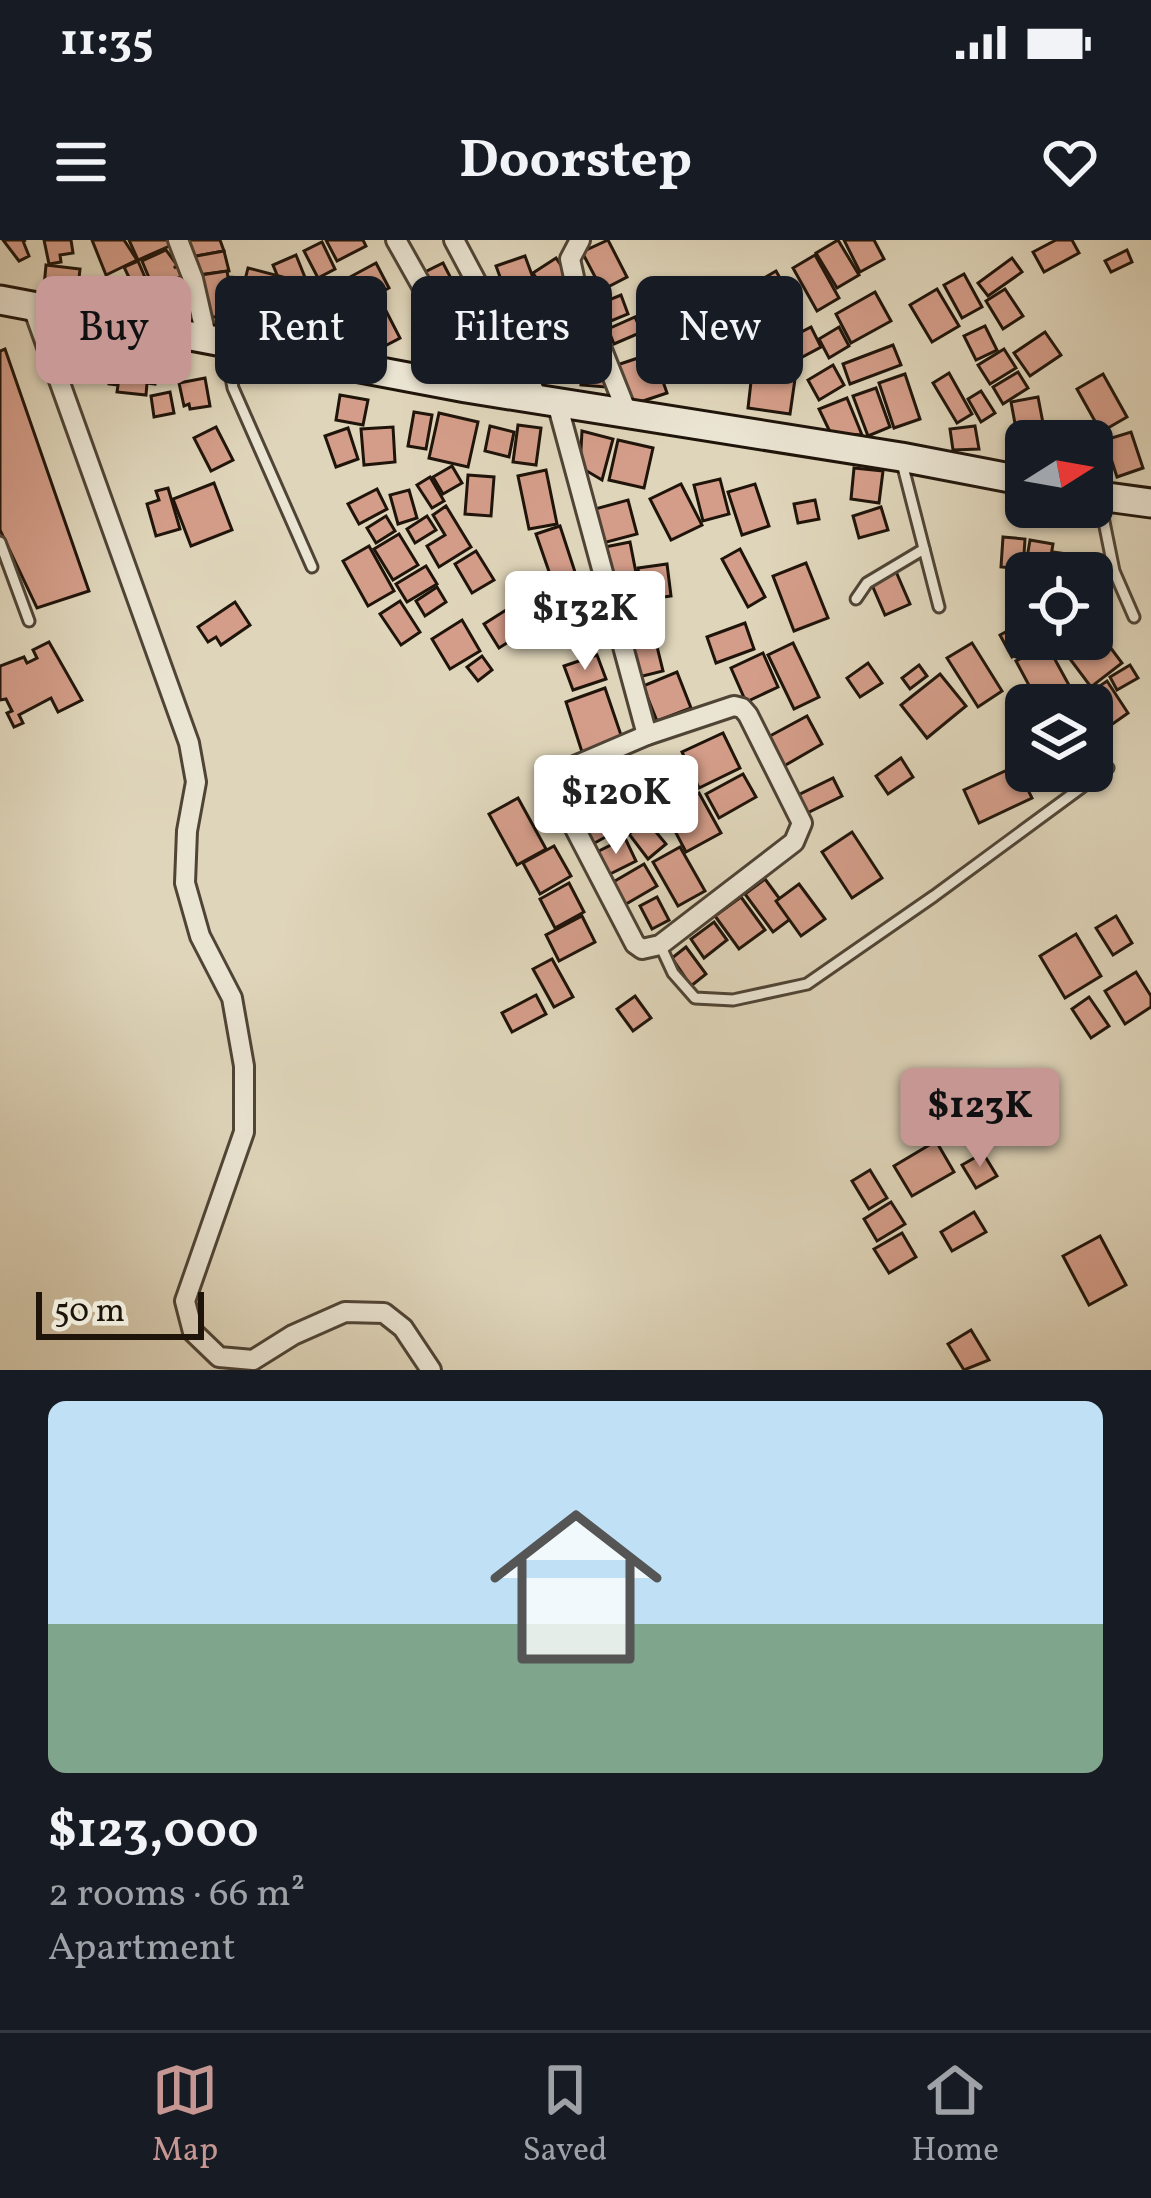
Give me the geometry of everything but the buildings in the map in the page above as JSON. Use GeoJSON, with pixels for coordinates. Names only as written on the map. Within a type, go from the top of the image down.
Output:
{"type":"FeatureCollection","features":[{"type":"Feature","properties":{"kind":"main road"},"geometry":{"type":"LineString","coordinates":[[0,300],[215,338]]}},
{"type":"Feature","properties":{"kind":"main road"},"geometry":{"type":"LineString","coordinates":[[387,372],[1005,477]]}},
{"type":"Feature","properties":{"kind":"main road"},"geometry":{"type":"LineString","coordinates":[[1113,497],[1151,503]]}},
{"type":"Feature","properties":{"kind":"street"},"geometry":{"type":"LineString","coordinates":[[178,240],[215,335]]}},
{"type":"Feature","properties":{"kind":"street"},"geometry":{"type":"LineString","coordinates":[[396,240],[441,320],[466,388]]}},
{"type":"Feature","properties":{"kind":"street"},"geometry":{"type":"LineString","coordinates":[[454,240],[548,402],[647,735]]}},
{"type":"Feature","properties":{"kind":"street"},"geometry":{"type":"LineString","coordinates":[[580,240],[570,259],[575,282],[628,415]]}},
{"type":"Feature","properties":{"kind":"street"},"geometry":{"type":"LineString","coordinates":[[32,305],[189,742],[196,782],[187,831],[185,883],[200,936],[232,998],[244,1066],[244,1132],[185,1301],[193,1332],[219,1357],[253,1360],[293,1335],[345,1312],[384,1312],[403,1328],[431,1370]]}},
{"type":"Feature","properties":{"kind":"street"},"geometry":{"type":"LineString","coordinates":[[734,706],[742,708],[802,823],[794,842],[660,946],[642,949],[635,944],[554,781],[564,768],[647,735],[734,706]]}},
{"type":"Feature","properties":{"kind":"lane"},"geometry":{"type":"LineString","coordinates":[[232,384],[312,567]]}},
{"type":"Feature","properties":{"kind":"lane"},"geometry":{"type":"LineString","coordinates":[[901,458],[939,607]]}},
{"type":"Feature","properties":{"kind":"lane"},"geometry":{"type":"LineString","coordinates":[[1104,528],[1114,571],[1134,617]]}},
{"type":"Feature","properties":{"kind":"lane"},"geometry":{"type":"LineString","coordinates":[[0,542],[29,621]]}},
{"type":"Feature","properties":{"kind":"lane"},"geometry":{"type":"LineString","coordinates":[[856,599],[867,584],[924,549]]}},
{"type":"Feature","properties":{"kind":"lane"},"geometry":{"type":"LineString","coordinates":[[660,946],[673,973],[694,998],[733,1000],[806,984],[1075,792]]}}]}
